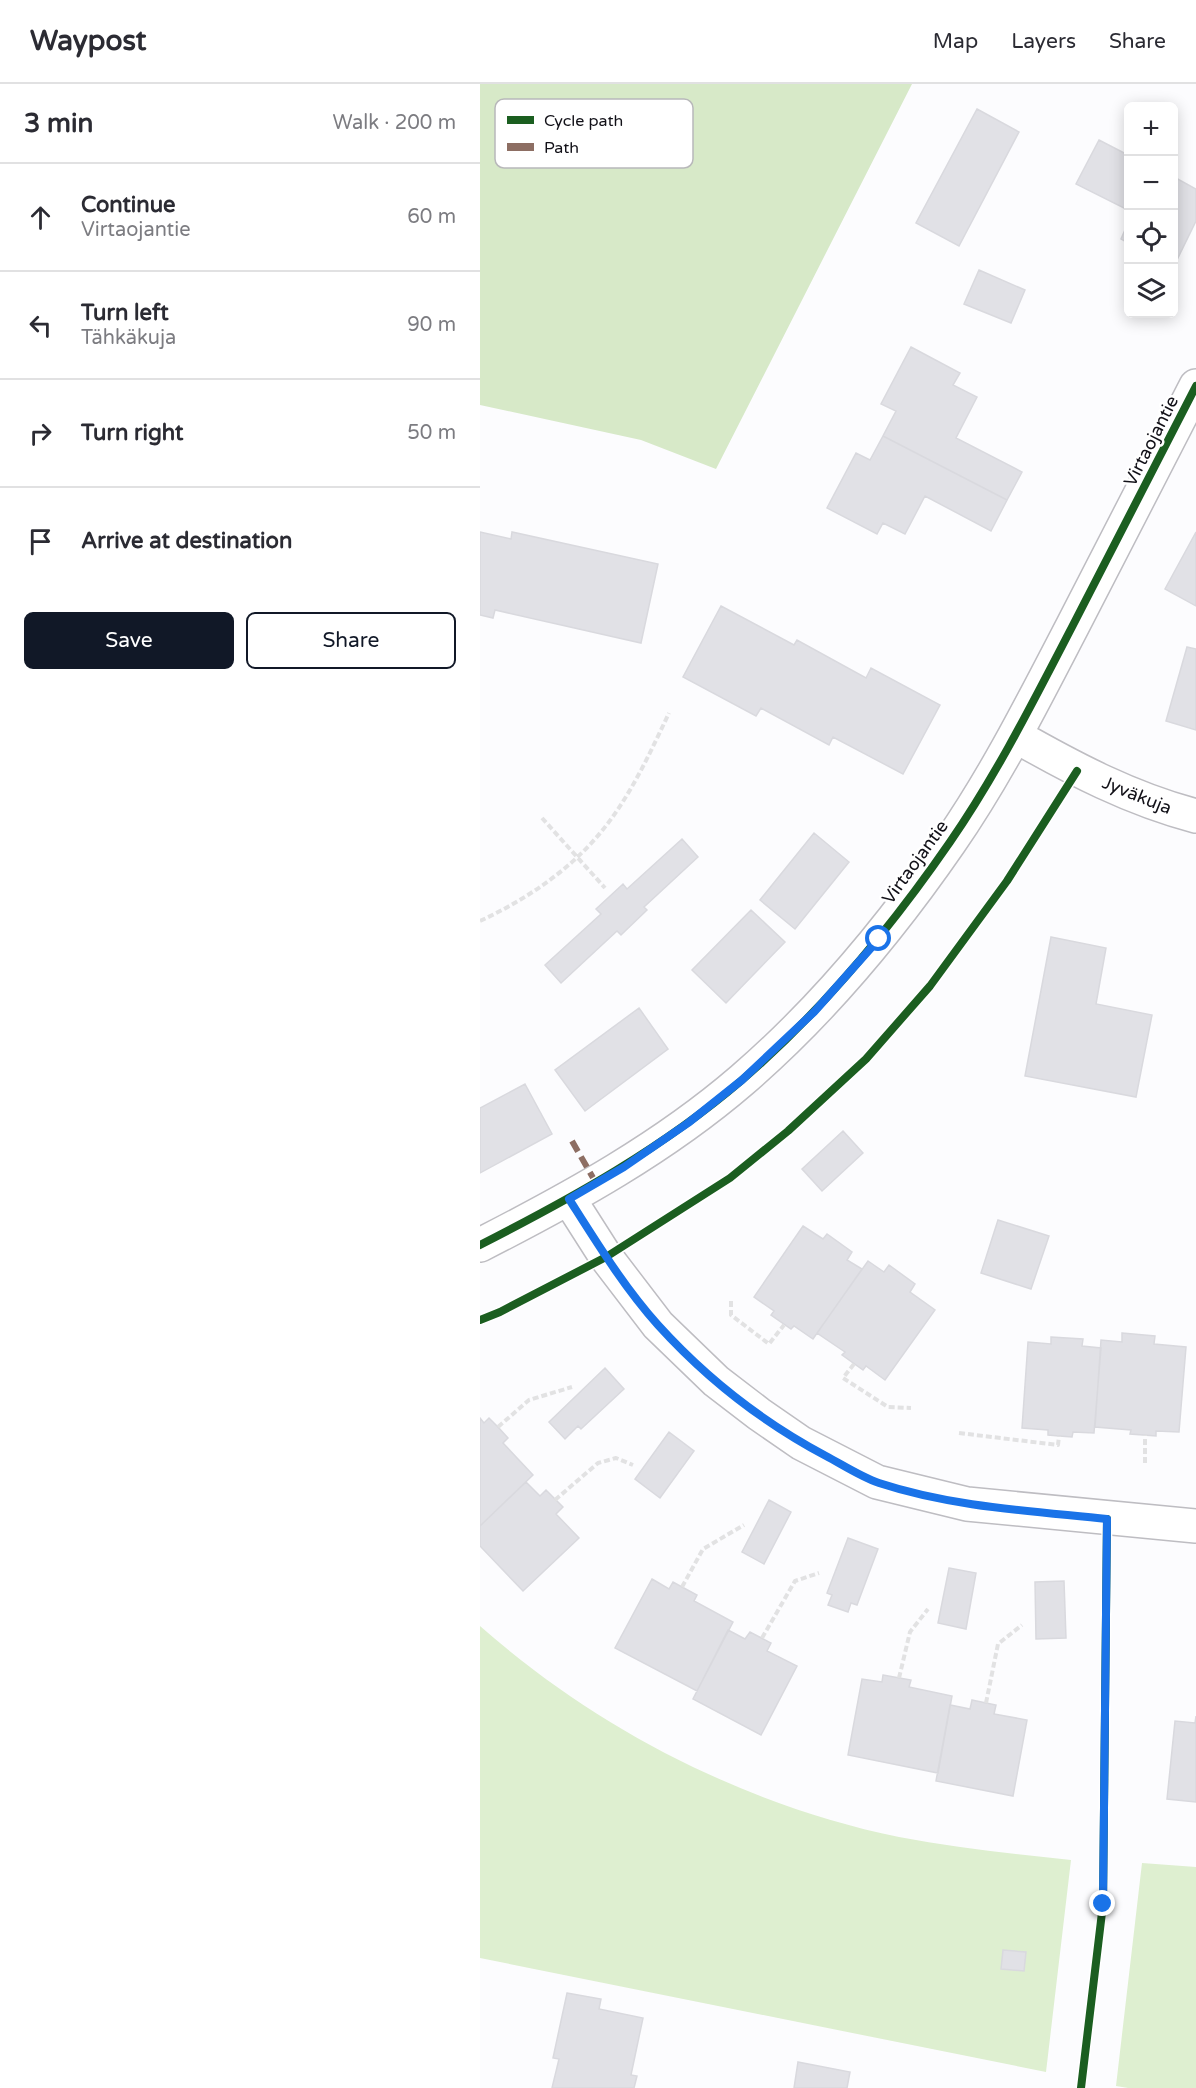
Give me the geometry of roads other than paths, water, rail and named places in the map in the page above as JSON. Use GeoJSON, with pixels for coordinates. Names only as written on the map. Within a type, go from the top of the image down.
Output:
{"type":"FeatureCollection","features":[{"type":"Feature","properties":{"kind":"street","name":"Virtaojantie"},"geometry":{"type":"LineString","coordinates":[[480,1245],[569,1199],[624,1167],[688,1123],[742,1080],[814,1012],[879,939],[951,841],[1016,736],[1196,386]]}},
{"type":"Feature","properties":{"kind":"street","name":"Jyväkuja"},"geometry":{"type":"LineString","coordinates":[[1016,736],[1077,771],[1166,808],[1196,816]]}},
{"type":"Feature","properties":{"kind":"street"},"geometry":{"type":"LineString","coordinates":[[569,1199],[606,1257],[658,1325],[716,1381],[801,1443],[877,1482],[967,1504],[1196,1526]]}}]}
